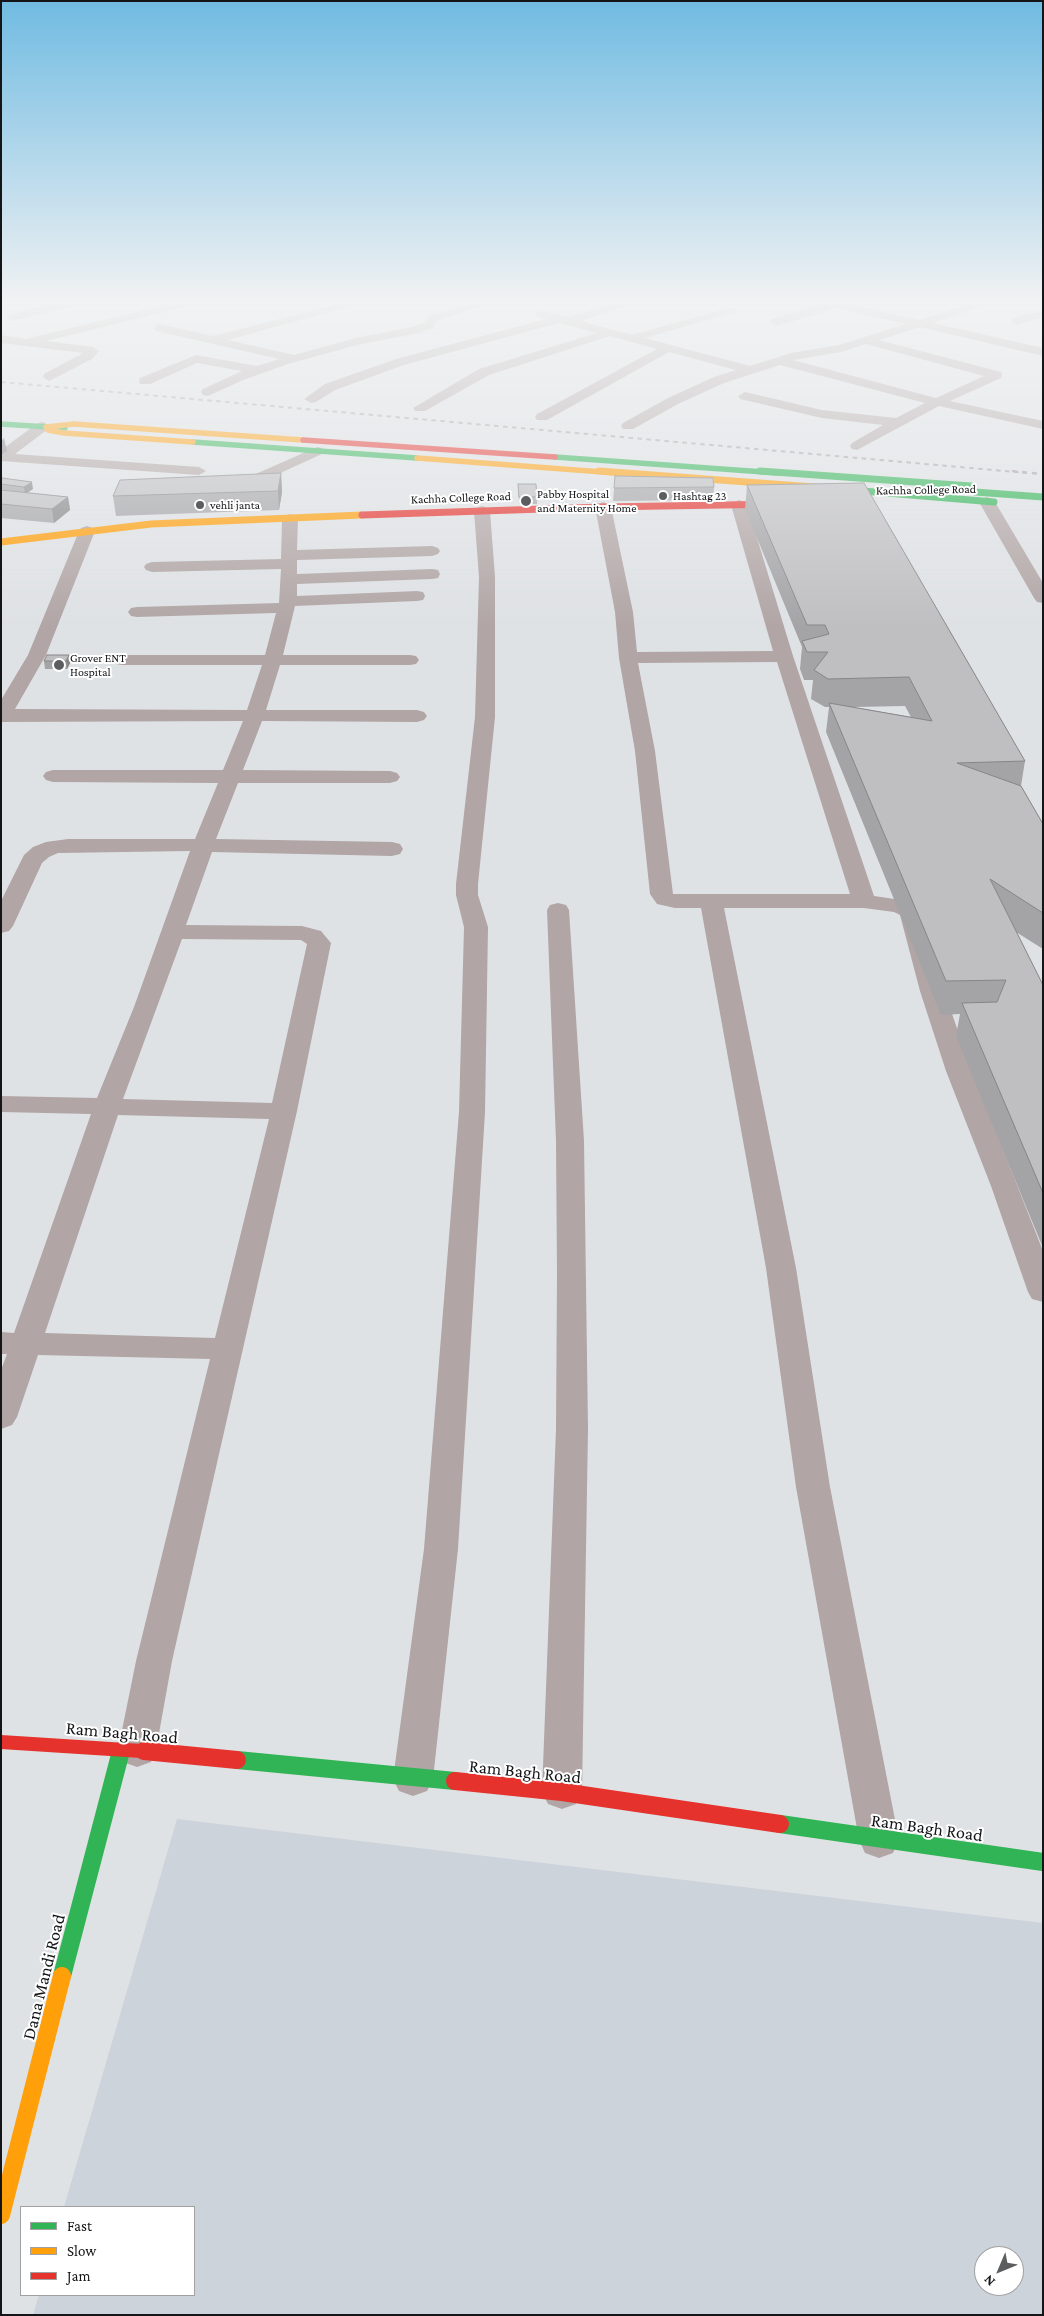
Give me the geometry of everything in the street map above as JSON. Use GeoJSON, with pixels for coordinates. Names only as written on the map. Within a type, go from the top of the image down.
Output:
{"type":"FeatureCollection","features":[{"type":"Feature","properties":{"kind":"street"},"geometry":{"type":"LineString","coordinates":[[542,417],[553,411]]}},
{"type":"Feature","properties":{"kind":"street"},"geometry":{"type":"LineString","coordinates":[[628,426],[655,411]]}},
{"type":"Feature","properties":{"kind":"street"},"geometry":{"type":"LineString","coordinates":[[810,411],[898,422]]}},
{"type":"Feature","properties":{"kind":"street"},"geometry":{"type":"LineString","coordinates":[[857,446],[919,411]]}},
{"type":"Feature","properties":{"kind":"street"},"geometry":{"type":"LineString","coordinates":[[977,411],[1043,426]]}},
{"type":"Feature","properties":{"kind":"street"},"geometry":{"type":"LineString","coordinates":[[1,424],[1043,497]]}},
{"type":"Feature","properties":{"kind":"street"},"geometry":{"type":"LineString","coordinates":[[2,457],[45,427],[74,424],[971,486]]}},
{"type":"Feature","properties":{"kind":"street"},"geometry":{"type":"LineString","coordinates":[[45,427],[48,430],[64,433],[864,491],[990,502],[1043,598]]}},
{"type":"Feature","properties":{"kind":"street"},"geometry":{"type":"LineString","coordinates":[[238,487],[317,452]]}},
{"type":"Feature","properties":{"kind":"street"},"geometry":{"type":"LineString","coordinates":[[2,457],[199,471]]}},
{"type":"Feature","properties":{"kind":"street","name":"Kachha College Road"},"geometry":{"type":"LineString","coordinates":[[876,508],[990,502],[1043,505]]}},
{"type":"Feature","properties":{"kind":"street"},"geometry":{"type":"LineString","coordinates":[[739,504],[784,656],[864,901]]}},
{"type":"Feature","properties":{"kind":"street","name":"Kachha College Road"},"geometry":{"type":"LineString","coordinates":[[1,542],[86,531],[205,521],[603,506],[797,504]]}},
{"type":"Feature","properties":{"kind":"street"},"geometry":{"type":"LineString","coordinates":[[603,506],[624,612],[628,658],[645,750],[661,894],[665,899],[675,901],[864,901],[900,906],[908,910],[913,916],[932,991],[959,1070],[1005,1186],[1043,1292]]}},
{"type":"Feature","properties":{"kind":"street"},"geometry":{"type":"LineString","coordinates":[[413,1779],[441,1549],[472,1112],[476,927],[467,895],[467,884],[485,717],[487,577],[482,511]]}},
{"type":"Feature","properties":{"kind":"street"},"geometry":{"type":"LineString","coordinates":[[1,1417],[14,1343],[107,1107],[173,932],[203,845],[255,715],[273,659],[289,581],[290,519]]}},
{"type":"Feature","properties":{"kind":"street"},"geometry":{"type":"LineString","coordinates":[[2,716],[37,655],[86,531]]}},
{"type":"Feature","properties":{"kind":"street"},"geometry":{"type":"LineString","coordinates":[[137,612],[432,551]]}},
{"type":"Feature","properties":{"kind":"street"},"geometry":{"type":"LineString","coordinates":[[152,567],[417,596]]}},
{"type":"Feature","properties":{"kind":"street"},"geometry":{"type":"LineString","coordinates":[[289,581],[432,574]]}},
{"type":"Feature","properties":{"kind":"street"},"geometry":{"type":"LineString","coordinates":[[628,658],[784,656]]}},
{"type":"Feature","properties":{"kind":"street"},"geometry":{"type":"LineString","coordinates":[[122,660],[410,660]]}},
{"type":"Feature","properties":{"kind":"street"},"geometry":{"type":"LineString","coordinates":[[2,716],[417,716]]}},
{"type":"Feature","properties":{"kind":"street"},"geometry":{"type":"LineString","coordinates":[[53,776],[390,777]]}},
{"type":"Feature","properties":{"kind":"street"},"geometry":{"type":"LineString","coordinates":[[1,926],[32,860],[41,852],[54,847],[68,845],[203,845],[392,849]]}},
{"type":"Feature","properties":{"kind":"street"},"geometry":{"type":"LineString","coordinates":[[711,901],[777,1248],[813,1487],[879,1840]]}},
{"type":"Feature","properties":{"kind":"street"},"geometry":{"type":"LineString","coordinates":[[558,910],[570,1141],[572,1274],[572,1438],[562,1792]]}},
{"type":"Feature","properties":{"kind":"street"},"geometry":{"type":"LineString","coordinates":[[129,1750],[154,1661],[226,1349],[257,1228],[319,943],[313,936],[302,932],[173,932]]}},
{"type":"Feature","properties":{"kind":"street"},"geometry":{"type":"LineString","coordinates":[[1,1104],[284,1110]]}},
{"type":"Feature","properties":{"kind":"street"},"geometry":{"type":"LineString","coordinates":[[14,1343],[226,1349]]}},
{"type":"Feature","properties":{"kind":"street","name":"Ram Bagh Road"},"geometry":{"type":"LineString","coordinates":[[1,1742],[129,1750],[562,1792],[879,1840],[1043,1862]]}},
{"type":"Feature","properties":{"kind":"street","name":"Dana Mandi Road"},"geometry":{"type":"LineString","coordinates":[[1,2215],[129,1750]]}},
{"type":"Feature","properties":{"kind":"shaded area"},"geometry":{"type":"Polygon","coordinates":[[[177,1819],[1043,1923],[1043,2315],[33,2315],[39,2296],[195,2296],[195,2206],[64,2206],[177,1819]]]}},
{"type":"Feature","properties":{"kind":"building"},"geometry":{"type":"Polygon","coordinates":[[[281,473],[278,491],[113,496],[120,480],[281,473]]]}},
{"type":"Feature","properties":{"kind":"building"},"geometry":{"type":"Polygon","coordinates":[[[615,476],[713,478],[714,487],[614,488],[615,476]]]}},
{"type":"Feature","properties":{"kind":"building"},"geometry":{"type":"Polygon","coordinates":[[[2,478],[32,482],[24,487],[1,484],[2,478]]]}},
{"type":"Feature","properties":{"kind":"building"},"geometry":{"type":"Polygon","coordinates":[[[864,483],[1025,761],[957,763],[1021,786],[1043,824],[1043,913],[990,879],[1043,985],[1043,1193],[962,1003],[997,1002],[1006,980],[946,981],[829,703],[932,721],[909,677],[828,679],[814,670],[828,652],[807,652],[802,641],[829,634],[825,625],[807,625],[747,485],[864,483]]]}},
{"type":"Feature","properties":{"kind":"building"},"geometry":{"type":"Polygon","coordinates":[[[518,484],[536,484],[537,497],[519,497],[518,484]]]}},
{"type":"Feature","properties":{"kind":"building"},"geometry":{"type":"Polygon","coordinates":[[[1,490],[68,497],[52,509],[1,504],[1,490]]]}},
{"type":"Feature","properties":{"kind":"building"},"geometry":{"type":"Polygon","coordinates":[[[47,655],[69,655],[66,661],[44,661],[47,655]]]}},
{"type":"Feature","properties":{"kind":"railway"},"geometry":{"type":"LineString","coordinates":[[329,411],[1027,473]]}},
{"type":"Feature","properties":{"kind":"railway"},"geometry":{"type":"LineString","coordinates":[[1012,471],[1043,474]]}},
{"type":"Feature","properties":{"kind":"traffic: fast"},"geometry":{"type":"LineString","coordinates":[[1,424],[65,428]]}},
{"type":"Feature","properties":{"kind":"traffic: fast"},"geometry":{"type":"LineString","coordinates":[[193,442],[417,458]]}},
{"type":"Feature","properties":{"kind":"traffic: fast"},"geometry":{"type":"LineString","coordinates":[[555,457],[971,486]]}},
{"type":"Feature","properties":{"kind":"traffic: fast"},"geometry":{"type":"LineString","coordinates":[[827,488],[994,502]]}},
{"type":"Feature","properties":{"kind":"traffic: fast"},"geometry":{"type":"LineString","coordinates":[[975,492],[1043,497]]}},
{"type":"Feature","properties":{"kind":"traffic: fast"},"geometry":{"type":"LineString","coordinates":[[62,1976],[121,1749]]}},
{"type":"Feature","properties":{"kind":"traffic: fast"},"geometry":{"type":"LineString","coordinates":[[237,1760],[455,1781]]}},
{"type":"Feature","properties":{"kind":"traffic: fast"},"geometry":{"type":"LineString","coordinates":[[780,1824],[1043,1862]]}},
{"type":"Feature","properties":{"kind":"traffic: slow"},"geometry":{"type":"LineString","coordinates":[[193,442],[64,433],[48,430],[46,427],[74,424],[303,440]]}},
{"type":"Feature","properties":{"kind":"traffic: slow"},"geometry":{"type":"LineString","coordinates":[[417,458],[827,488]]}},
{"type":"Feature","properties":{"kind":"traffic: slow"},"geometry":{"type":"LineString","coordinates":[[1,542],[151,524],[362,515]]}},
{"type":"Feature","properties":{"kind":"traffic: slow"},"geometry":{"type":"LineString","coordinates":[[1,2215],[62,1976]]}},
{"type":"Feature","properties":{"kind":"traffic: jam"},"geometry":{"type":"LineString","coordinates":[[303,440],[555,457]]}},
{"type":"Feature","properties":{"kind":"traffic: jam"},"geometry":{"type":"LineString","coordinates":[[362,515],[603,507],[783,504]]}},
{"type":"Feature","properties":{"kind":"traffic: jam"},"geometry":{"type":"LineString","coordinates":[[1,1742],[137,1750],[237,1760]]}},
{"type":"Feature","properties":{"kind":"traffic: jam"},"geometry":{"type":"LineString","coordinates":[[455,1781],[562,1792],[780,1824]]}},
{"type":"Feature","properties":{"kind":"place","name":"Hashtag 23"},"geometry":{"type":"Point","coordinates":[663,496]}},
{"type":"Feature","properties":{"kind":"place","name":"Pabby Hospital and Maternity Home"},"geometry":{"type":"Point","coordinates":[526,501]}},
{"type":"Feature","properties":{"kind":"place","name":"vehli janta"},"geometry":{"type":"Point","coordinates":[200,505]}},
{"type":"Feature","properties":{"kind":"place","name":"Grover ENT Hospital"},"geometry":{"type":"Point","coordinates":[59,665]}}]}
